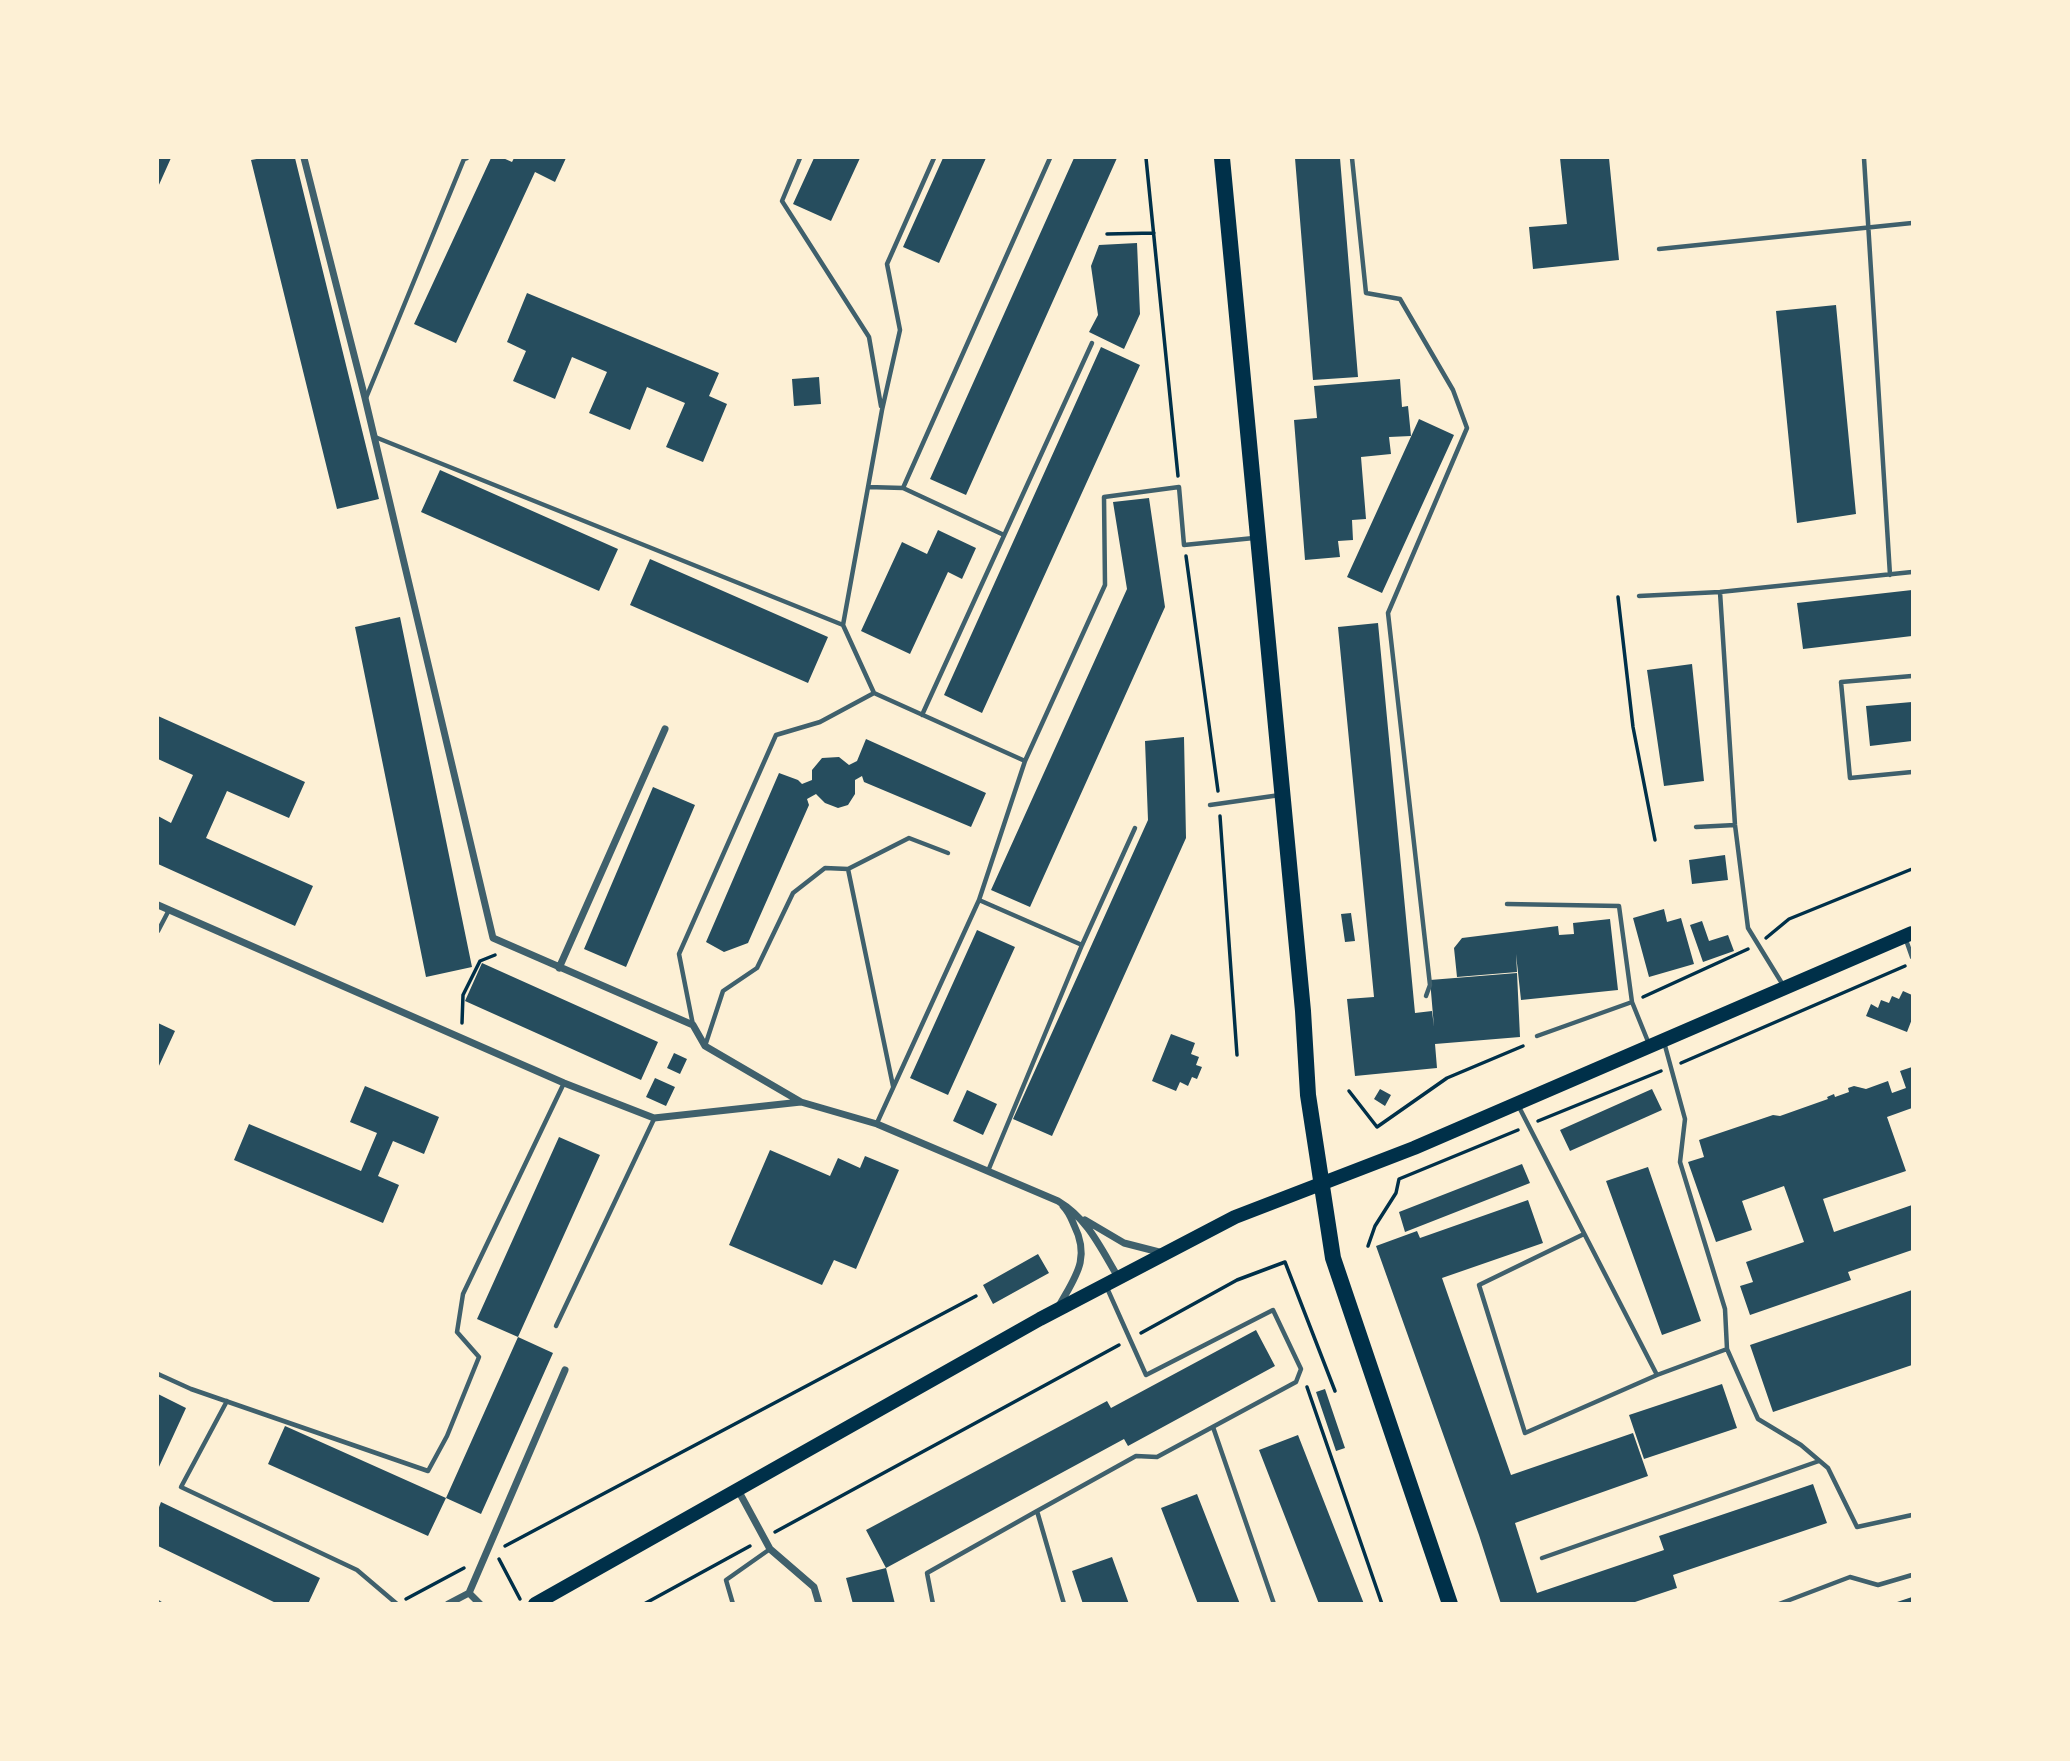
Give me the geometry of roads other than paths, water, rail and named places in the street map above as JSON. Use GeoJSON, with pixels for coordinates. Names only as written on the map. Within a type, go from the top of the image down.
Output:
{"type":"FeatureCollection","features":[{"type":"Feature","properties":{"kind":"main road"},"geometry":{"type":"LineString","coordinates":[[1222,158],[1308,1095],[1320,1184],[1339,1279],[1450,1604]]}},
{"type":"Feature","properties":{"kind":"main road"},"geometry":{"type":"LineString","coordinates":[[536,1604],[1057,1310],[1254,1209],[1402,1153],[1909,935]]}},
{"type":"Feature","properties":{"kind":"street"},"geometry":{"type":"LineString","coordinates":[[304,158],[375,437],[493,938],[693,1026],[705,1046],[801,1102],[877,1124],[1058,1201],[1124,1242],[1164,1254]]}},
{"type":"Feature","properties":{"kind":"street"},"geometry":{"type":"LineString","coordinates":[[559,968],[664,729]]}},
{"type":"Feature","properties":{"kind":"street"},"geometry":{"type":"LineString","coordinates":[[158,905],[564,1083],[654,1118],[801,1102]]}},
{"type":"Feature","properties":{"kind":"street"},"geometry":{"type":"LineString","coordinates":[[1057,1310],[1079,1269],[1083,1254],[1080,1238],[1067,1210],[1058,1201]]}},
{"type":"Feature","properties":{"kind":"street"},"geometry":{"type":"LineString","coordinates":[[1082,1218],[1111,1281]]}},
{"type":"Feature","properties":{"kind":"street"},"geometry":{"type":"LineString","coordinates":[[448,1604],[469,1592],[565,1370]]}},
{"type":"Feature","properties":{"kind":"street"},"geometry":{"type":"LineString","coordinates":[[738,1490],[770,1549],[814,1587],[819,1604]]}},
{"type":"Feature","properties":{"kind":"street"},"geometry":{"type":"LineString","coordinates":[[469,1592],[480,1604]]}},
{"type":"Feature","properties":{"kind":"lane"},"geometry":{"type":"LineString","coordinates":[[365,398],[464,159],[467,158]]}},
{"type":"Feature","properties":{"kind":"lane"},"geometry":{"type":"LineString","coordinates":[[800,158],[782,201],[869,337],[882,410]]}},
{"type":"Feature","properties":{"kind":"lane"},"geometry":{"type":"LineString","coordinates":[[934,158],[887,264],[900,330],[882,410],[843,625],[874,694],[1025,761]]}},
{"type":"Feature","properties":{"kind":"lane"},"geometry":{"type":"LineString","coordinates":[[903,488],[1050,158]]}},
{"type":"Feature","properties":{"kind":"lane"},"geometry":{"type":"LineString","coordinates":[[1352,158],[1366,293],[1400,299],[1453,390],[1467,428],[1388,613],[1430,985],[1426,996]]}},
{"type":"Feature","properties":{"kind":"lane"},"geometry":{"type":"LineString","coordinates":[[1864,158],[1890,575]]}},
{"type":"Feature","properties":{"kind":"lane"},"geometry":{"type":"LineString","coordinates":[[1658,249],[1913,223]]}},
{"type":"Feature","properties":{"kind":"lane"},"geometry":{"type":"LineString","coordinates":[[922,715],[1092,343]]}},
{"type":"Feature","properties":{"kind":"lane"},"geometry":{"type":"LineString","coordinates":[[375,437],[843,625]]}},
{"type":"Feature","properties":{"kind":"lane"},"geometry":{"type":"LineString","coordinates":[[868,487],[903,488],[1004,535]]}},
{"type":"Feature","properties":{"kind":"lane"},"geometry":{"type":"LineString","coordinates":[[877,1124],[979,900],[1025,761],[1105,585],[1104,497],[1179,487],[1184,545],[1257,537]]}},
{"type":"Feature","properties":{"kind":"lane"},"geometry":{"type":"LineString","coordinates":[[1639,596],[1720,592],[1913,572]]}},
{"type":"Feature","properties":{"kind":"lane"},"geometry":{"type":"LineString","coordinates":[[1720,592],[1735,825],[1748,928],[1786,989]]}},
{"type":"Feature","properties":{"kind":"lane"},"geometry":{"type":"LineString","coordinates":[[1913,676],[1841,682],[1850,778],[1913,772]]}},
{"type":"Feature","properties":{"kind":"lane"},"geometry":{"type":"LineString","coordinates":[[693,1026],[679,954],[776,735],[820,722],[874,694]]}},
{"type":"Feature","properties":{"kind":"lane"},"geometry":{"type":"LineString","coordinates":[[1210,805],[1281,795]]}},
{"type":"Feature","properties":{"kind":"lane"},"geometry":{"type":"LineString","coordinates":[[1696,827],[1735,825]]}},
{"type":"Feature","properties":{"kind":"lane"},"geometry":{"type":"LineString","coordinates":[[988,1172],[1082,945],[1135,828]]}},
{"type":"Feature","properties":{"kind":"lane"},"geometry":{"type":"LineString","coordinates":[[705,1046],[723,991],[758,968],[793,893],[825,868],[848,869],[909,838],[948,853]]}},
{"type":"Feature","properties":{"kind":"lane"},"geometry":{"type":"LineString","coordinates":[[848,869],[893,1087]]}},
{"type":"Feature","properties":{"kind":"lane"},"geometry":{"type":"LineString","coordinates":[[979,900],[1082,945]]}},
{"type":"Feature","properties":{"kind":"lane"},"geometry":{"type":"LineString","coordinates":[[1507,904],[1619,906],[1632,1002],[1671,1067],[1685,1119],[1680,1162],[1725,1309],[1727,1349],[1758,1419],[1801,1445],[1828,1468],[1857,1527],[1913,1515]]}},
{"type":"Feature","properties":{"kind":"lane"},"geometry":{"type":"LineString","coordinates":[[158,931],[170,909]]}},
{"type":"Feature","properties":{"kind":"lane"},"geometry":{"type":"LineString","coordinates":[[1909,935],[1913,957]]}},
{"type":"Feature","properties":{"kind":"lane"},"geometry":{"type":"LineString","coordinates":[[1538,1036],[1632,1002]]}},
{"type":"Feature","properties":{"kind":"lane"},"geometry":{"type":"LineString","coordinates":[[158,1374],[191,1389],[428,1471],[447,1436],[479,1357],[457,1332],[463,1294],[564,1083]]}},
{"type":"Feature","properties":{"kind":"lane"},"geometry":{"type":"LineString","coordinates":[[1517,1103],[1657,1375]]}},
{"type":"Feature","properties":{"kind":"lane"},"geometry":{"type":"LineString","coordinates":[[556,1326],[654,1118]]}},
{"type":"Feature","properties":{"kind":"lane"},"geometry":{"type":"LineString","coordinates":[[1584,1234],[1479,1284],[1525,1433],[1657,1375],[1727,1349]]}},
{"type":"Feature","properties":{"kind":"lane"},"geometry":{"type":"LineString","coordinates":[[933,1604],[927,1573],[1136,1456],[1157,1457],[1296,1382],[1301,1369],[1273,1310],[1146,1374],[1130,1339],[1111,1281]]}},
{"type":"Feature","properties":{"kind":"lane"},"geometry":{"type":"LineString","coordinates":[[226,1401],[181,1486],[356,1570],[397,1604]]}},
{"type":"Feature","properties":{"kind":"lane"},"geometry":{"type":"LineString","coordinates":[[1213,1427],[1273,1604]]}},
{"type":"Feature","properties":{"kind":"lane"},"geometry":{"type":"LineString","coordinates":[[1542,1558],[1820,1461]]}},
{"type":"Feature","properties":{"kind":"lane"},"geometry":{"type":"LineString","coordinates":[[1037,1511],[1064,1604]]}},
{"type":"Feature","properties":{"kind":"lane"},"geometry":{"type":"LineString","coordinates":[[733,1604],[726,1580],[770,1549]]}},
{"type":"Feature","properties":{"kind":"lane"},"geometry":{"type":"LineString","coordinates":[[1779,1604],[1850,1577],[1878,1584],[1913,1575]]}}]}
